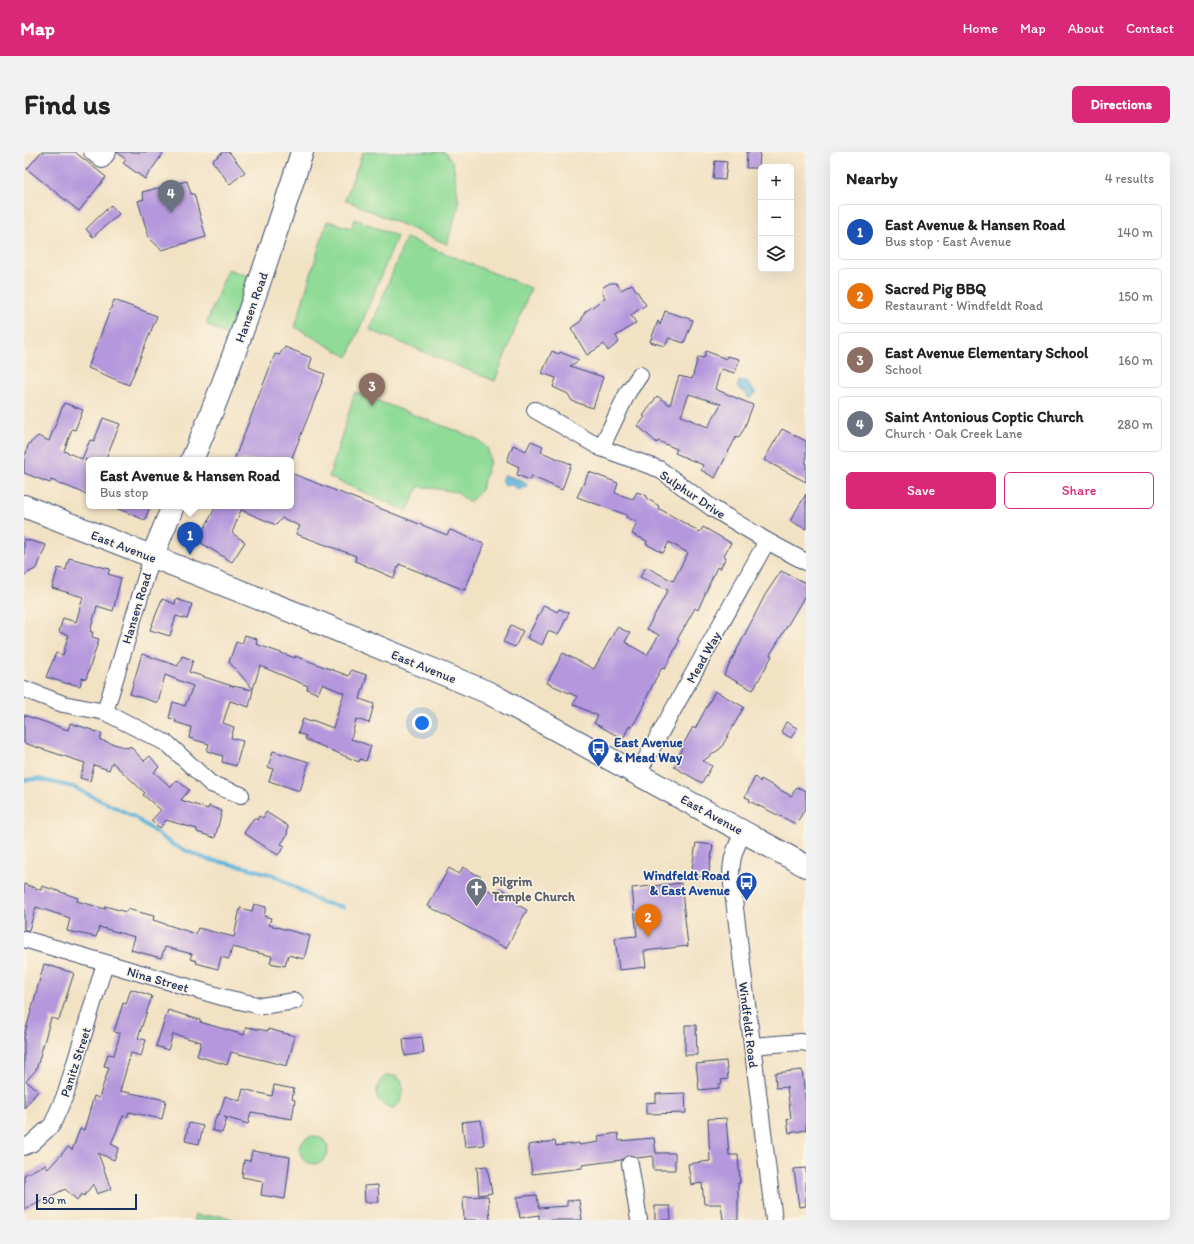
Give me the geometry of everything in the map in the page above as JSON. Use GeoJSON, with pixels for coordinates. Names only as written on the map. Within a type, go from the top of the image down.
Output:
{"type":"FeatureCollection","features":[{"type":"Feature","properties":{"kind":"street"},"geometry":{"type":"LineString","coordinates":[[92,152],[102,160],[108,152]]}},
{"type":"Feature","properties":{"kind":"street","name":"Hansen Road"},"geometry":{"type":"LineString","coordinates":[[193,457],[214,407],[261,281],[302,152]]}},
{"type":"Feature","properties":{"kind":"street"},"geometry":{"type":"LineString","coordinates":[[602,448],[628,392],[640,375]]}},
{"type":"Feature","properties":{"kind":"street","name":"Sulphur Drive"},"geometry":{"type":"LineString","coordinates":[[535,410],[602,448],[659,469],[712,508],[767,541],[806,562]]}},
{"type":"Feature","properties":{"kind":"street","name":"East Avenue"},"geometry":{"type":"LineString","coordinates":[[24,506],[487,692],[806,866]]}},
{"type":"Feature","properties":{"kind":"street","name":"Hansen Road"},"geometry":{"type":"LineString","coordinates":[[105,712],[152,557],[172,509]]}},
{"type":"Feature","properties":{"kind":"street","name":"Mead Way"},"geometry":{"type":"LineString","coordinates":[[638,773],[767,541]]}},
{"type":"Feature","properties":{"kind":"street"},"geometry":{"type":"LineString","coordinates":[[24,689],[63,704],[105,712],[168,744],[212,784],[241,795]]}},
{"type":"Feature","properties":{"kind":"street","name":"Windfeldt Road"},"geometry":{"type":"LineString","coordinates":[[744,832],[735,846],[731,860],[731,876],[774,1220]]}},
{"type":"Feature","properties":{"kind":"street","name":"Nina Street"},"geometry":{"type":"LineString","coordinates":[[24,939],[105,964],[222,997],[261,1006],[295,1001]]}},
{"type":"Feature","properties":{"kind":"street","name":"Panitz Street"},"geometry":{"type":"LineString","coordinates":[[24,1147],[31,1144],[52,1125],[66,1093],[105,964]]}},
{"type":"Feature","properties":{"kind":"street"},"geometry":{"type":"LineString","coordinates":[[752,1046],[801,1042],[806,1043]]}},
{"type":"Feature","properties":{"kind":"street"},"geometry":{"type":"LineString","coordinates":[[630,1164],[639,1220]]}},
{"type":"Feature","properties":{"kind":"green space"},"geometry":{"type":"Polygon","coordinates":[[[363,152],[445,152],[453,163],[459,204],[447,244],[345,200],[363,152]]]}},
{"type":"Feature","properties":{"kind":"green space"},"geometry":{"type":"Polygon","coordinates":[[[355,219],[397,236],[348,357],[295,327],[327,221],[351,228],[355,219]]]}},
{"type":"Feature","properties":{"kind":"green space"},"geometry":{"type":"Polygon","coordinates":[[[406,238],[531,288],[495,381],[370,330],[406,238]]]}},
{"type":"Feature","properties":{"kind":"green space"},"geometry":{"type":"Polygon","coordinates":[[[228,269],[250,277],[227,335],[206,324],[228,269]]]}},
{"type":"Feature","properties":{"kind":"green space"},"geometry":{"type":"Polygon","coordinates":[[[355,392],[477,439],[488,449],[490,461],[481,490],[469,503],[457,492],[419,486],[407,511],[329,477],[355,392]]]}},
{"type":"Feature","properties":{"kind":"green space"},"geometry":{"type":"Polygon","coordinates":[[[387,1075],[395,1076],[402,1081],[403,1093],[400,1103],[393,1108],[381,1103],[376,1094],[378,1084],[387,1075]]]}},
{"type":"Feature","properties":{"kind":"green space"},"geometry":{"type":"Polygon","coordinates":[[[314,1136],[324,1140],[328,1150],[324,1160],[314,1164],[304,1160],[300,1150],[304,1140],[314,1136]]]}},
{"type":"Feature","properties":{"kind":"green space"},"geometry":{"type":"Polygon","coordinates":[[[195,1215],[224,1216],[233,1220],[193,1220],[195,1215]]]}},
{"type":"Feature","properties":{"kind":"water"},"geometry":{"type":"Polygon","coordinates":[[[740,380],[747,381],[756,393],[749,399],[747,395],[737,387],[740,380]]]}},
{"type":"Feature","properties":{"kind":"water"},"geometry":{"type":"Polygon","coordinates":[[[505,475],[524,481],[527,484],[526,487],[518,490],[513,485],[504,485],[501,479],[505,475]]]}},
{"type":"Feature","properties":{"kind":"building"},"geometry":{"type":"Polygon","coordinates":[[[41,152],[75,152],[106,177],[79,211],[27,169],[41,152]]]}},
{"type":"Feature","properties":{"kind":"building"},"geometry":{"type":"Polygon","coordinates":[[[117,152],[164,152],[145,179],[123,163],[126,160],[117,152]]]}},
{"type":"Feature","properties":{"kind":"building"},"geometry":{"type":"Polygon","coordinates":[[[223,152],[229,152],[245,172],[230,184],[212,161],[223,152]]]}},
{"type":"Feature","properties":{"kind":"building"},"geometry":{"type":"Polygon","coordinates":[[[747,152],[760,152],[758,168],[746,168],[747,152]]]}},
{"type":"Feature","properties":{"kind":"building"},"geometry":{"type":"Polygon","coordinates":[[[715,161],[727,162],[725,180],[713,179],[715,161]]]}},
{"type":"Feature","properties":{"kind":"building"},"geometry":{"type":"Polygon","coordinates":[[[187,181],[191,194],[194,194],[206,237],[162,250],[149,238],[138,201],[144,199],[142,192],[187,181]]]}},
{"type":"Feature","properties":{"kind":"building"},"geometry":{"type":"Polygon","coordinates":[[[111,205],[119,214],[93,237],[86,229],[111,205]]]}},
{"type":"Feature","properties":{"kind":"building"},"geometry":{"type":"Polygon","coordinates":[[[610,283],[616,283],[621,290],[632,284],[646,305],[631,315],[636,323],[616,336],[619,342],[608,351],[604,344],[587,355],[571,328],[581,321],[585,312],[605,298],[602,292],[603,287],[610,283]]]}},
{"type":"Feature","properties":{"kind":"building"},"geometry":{"type":"Polygon","coordinates":[[[114,300],[157,316],[129,385],[88,368],[114,300]]]}},
{"type":"Feature","properties":{"kind":"building"},"geometry":{"type":"Polygon","coordinates":[[[665,311],[693,320],[684,343],[669,338],[665,346],[650,342],[658,321],[660,325],[665,311]]]}},
{"type":"Feature","properties":{"kind":"building"},"geometry":{"type":"Polygon","coordinates":[[[285,347],[312,358],[309,368],[325,374],[292,457],[235,457],[275,354],[279,355],[285,347]]]}},
{"type":"Feature","properties":{"kind":"building"},"geometry":{"type":"Polygon","coordinates":[[[552,351],[559,354],[560,352],[579,360],[570,366],[603,377],[593,408],[572,401],[568,394],[553,387],[556,378],[542,373],[552,351]]]}},
{"type":"Feature","properties":{"kind":"building"},"geometry":{"type":"Polygon","coordinates":[[[706,351],[726,359],[727,356],[739,359],[735,373],[721,369],[715,389],[753,405],[744,429],[738,438],[736,437],[715,478],[701,470],[703,465],[675,453],[677,449],[658,441],[657,443],[638,426],[657,396],[670,405],[679,376],[692,379],[698,357],[704,358],[706,351]],[[689,394],[681,416],[708,427],[721,404],[689,394]]]}},
{"type":"Feature","properties":{"kind":"building"},"geometry":{"type":"Polygon","coordinates":[[[64,403],[83,410],[75,430],[72,429],[64,451],[82,459],[90,440],[94,441],[103,418],[120,424],[106,457],[86,457],[86,494],[51,480],[50,483],[24,473],[24,454],[26,454],[28,445],[38,436],[49,441],[64,403]]]}},
{"type":"Feature","properties":{"kind":"building"},"geometry":{"type":"Polygon","coordinates":[[[782,429],[806,441],[806,482],[764,460],[782,429]]]}},
{"type":"Feature","properties":{"kind":"building"},"geometry":{"type":"Polygon","coordinates":[[[531,441],[543,446],[541,452],[571,464],[562,490],[531,476],[530,480],[517,475],[519,467],[507,461],[513,445],[526,451],[531,441]]]}},
{"type":"Feature","properties":{"kind":"building"},"geometry":{"type":"Polygon","coordinates":[[[589,472],[618,483],[615,493],[633,499],[637,492],[647,496],[646,498],[659,506],[658,508],[700,532],[703,527],[731,543],[724,555],[726,557],[720,569],[717,567],[698,610],[695,608],[677,640],[679,641],[665,669],[662,668],[645,701],[646,702],[632,727],[629,726],[623,739],[594,723],[598,716],[573,704],[578,697],[547,683],[563,653],[594,669],[617,627],[630,633],[625,642],[647,655],[659,635],[647,629],[668,590],[640,577],[646,567],[673,581],[688,553],[669,542],[663,553],[646,544],[647,541],[632,534],[637,522],[626,517],[627,515],[577,497],[589,472]]]}},
{"type":"Feature","properties":{"kind":"building"},"geometry":{"type":"Polygon","coordinates":[[[294,474],[447,535],[450,530],[484,544],[465,590],[399,564],[394,578],[355,561],[356,556],[296,534],[300,526],[282,518],[276,525],[241,510],[232,533],[245,542],[232,562],[198,541],[214,509],[294,509],[294,474]]]}},
{"type":"Feature","properties":{"kind":"building"},"geometry":{"type":"Polygon","coordinates":[[[806,494],[806,529],[790,521],[806,494]]]}},
{"type":"Feature","properties":{"kind":"building"},"geometry":{"type":"Polygon","coordinates":[[[118,509],[149,509],[145,520],[118,509]]]}},
{"type":"Feature","properties":{"kind":"building"},"geometry":{"type":"Polygon","coordinates":[[[24,539],[46,545],[37,568],[24,575],[24,539]]]}},
{"type":"Feature","properties":{"kind":"building"},"geometry":{"type":"Polygon","coordinates":[[[69,558],[110,569],[108,574],[121,578],[113,611],[97,606],[90,632],[93,632],[92,637],[99,639],[86,679],[82,678],[80,686],[46,677],[56,653],[63,655],[68,635],[59,632],[63,618],[76,622],[83,597],[52,588],[58,568],[66,570],[69,558]]]}},
{"type":"Feature","properties":{"kind":"building"},"geometry":{"type":"Polygon","coordinates":[[[781,571],[806,583],[806,594],[770,655],[772,656],[753,690],[724,675],[765,595],[781,571]]]}},
{"type":"Feature","properties":{"kind":"building"},"geometry":{"type":"Polygon","coordinates":[[[162,599],[175,604],[176,599],[192,604],[187,619],[176,616],[170,636],[150,630],[162,599]]]}},
{"type":"Feature","properties":{"kind":"building"},"geometry":{"type":"Polygon","coordinates":[[[544,605],[557,612],[559,609],[569,613],[558,635],[548,631],[542,645],[527,638],[544,605]]]}},
{"type":"Feature","properties":{"kind":"building"},"geometry":{"type":"Polygon","coordinates":[[[511,625],[523,631],[515,647],[503,642],[511,625]]]}},
{"type":"Feature","properties":{"kind":"building"},"geometry":{"type":"Polygon","coordinates":[[[245,635],[257,639],[256,644],[295,658],[295,656],[349,676],[351,670],[367,675],[360,699],[374,704],[369,723],[356,719],[351,739],[371,746],[366,761],[360,759],[359,762],[305,739],[306,736],[298,733],[303,719],[311,722],[312,720],[333,728],[344,693],[322,684],[318,694],[307,689],[308,686],[260,666],[253,689],[229,662],[236,642],[242,644],[245,635]]]}},
{"type":"Feature","properties":{"kind":"building"},"geometry":{"type":"Polygon","coordinates":[[[142,654],[178,666],[182,656],[193,660],[189,672],[232,686],[253,690],[249,707],[230,701],[223,723],[234,727],[231,738],[243,741],[236,766],[222,762],[223,756],[207,751],[209,744],[189,738],[191,727],[175,722],[176,720],[169,718],[173,702],[185,706],[193,686],[165,675],[158,703],[130,694],[142,654]]]}},
{"type":"Feature","properties":{"kind":"building"},"geometry":{"type":"Polygon","coordinates":[[[715,691],[744,707],[721,748],[703,761],[712,766],[702,783],[674,767],[684,743],[693,727],[695,729],[715,691]]]}},
{"type":"Feature","properties":{"kind":"building"},"geometry":{"type":"Polygon","coordinates":[[[24,715],[68,730],[70,723],[89,729],[102,734],[100,740],[128,748],[130,746],[144,761],[150,756],[159,767],[154,772],[171,787],[177,780],[189,790],[181,800],[208,809],[209,806],[222,811],[215,838],[197,832],[197,829],[166,820],[160,828],[151,821],[161,810],[143,795],[145,793],[112,762],[109,770],[94,765],[90,781],[80,778],[85,763],[24,743],[24,715]]]}},
{"type":"Feature","properties":{"kind":"building"},"geometry":{"type":"Polygon","coordinates":[[[786,722],[797,728],[791,738],[781,732],[786,722]]]}},
{"type":"Feature","properties":{"kind":"building"},"geometry":{"type":"Polygon","coordinates":[[[273,751],[309,762],[300,791],[269,781],[273,769],[268,767],[273,751]]]}},
{"type":"Feature","properties":{"kind":"building"},"geometry":{"type":"Polygon","coordinates":[[[755,777],[760,782],[761,779],[791,796],[797,787],[806,791],[806,807],[796,824],[749,801],[750,799],[745,797],[755,777]]]}},
{"type":"Feature","properties":{"kind":"building"},"geometry":{"type":"Polygon","coordinates":[[[266,812],[288,826],[287,835],[281,844],[285,846],[278,855],[244,833],[254,818],[257,820],[259,816],[263,818],[266,812]]]}},
{"type":"Feature","properties":{"kind":"building"},"geometry":{"type":"Polygon","coordinates":[[[696,843],[713,845],[708,878],[691,875],[696,843]]]}},
{"type":"Feature","properties":{"kind":"building","name":"Pilgrim Temple Church"},"geometry":{"type":"Polygon","coordinates":[[[463,867],[481,877],[477,884],[496,894],[500,888],[519,898],[516,904],[527,910],[506,948],[428,906],[449,868],[459,874],[463,867]]]}},
{"type":"Feature","properties":{"kind":"building"},"geometry":{"type":"Polygon","coordinates":[[[681,883],[688,946],[644,951],[646,967],[619,970],[615,938],[637,936],[632,888],[681,883]]]}},
{"type":"Feature","properties":{"kind":"building"},"geometry":{"type":"Polygon","coordinates":[[[24,884],[41,890],[42,886],[78,898],[77,901],[105,909],[105,906],[126,912],[127,909],[154,916],[153,920],[196,934],[198,928],[234,937],[240,908],[252,911],[254,904],[266,907],[264,916],[271,918],[269,925],[310,936],[304,959],[288,955],[285,966],[270,963],[272,956],[232,947],[229,959],[221,957],[218,969],[196,963],[197,961],[190,959],[192,954],[165,947],[161,958],[131,950],[135,937],[99,927],[96,937],[67,931],[70,918],[36,907],[29,930],[24,930],[24,884]]]}},
{"type":"Feature","properties":{"kind":"building"},"geometry":{"type":"Polygon","coordinates":[[[44,964],[74,973],[59,1020],[51,1018],[36,1070],[26,1081],[38,1091],[24,1108],[24,1037],[44,964]]]}},
{"type":"Feature","properties":{"kind":"building"},"geometry":{"type":"Polygon","coordinates":[[[131,989],[152,996],[138,1038],[146,1040],[141,1056],[131,1053],[120,1091],[166,1100],[162,1119],[129,1112],[127,1117],[123,1116],[111,1144],[119,1148],[114,1160],[98,1153],[111,1189],[97,1194],[93,1184],[84,1196],[82,1194],[77,1200],[65,1189],[24,1210],[24,1175],[46,1164],[48,1169],[68,1147],[72,1150],[80,1129],[84,1130],[94,1096],[99,1098],[109,1067],[104,1066],[108,1054],[114,1055],[120,1034],[114,1032],[123,1003],[126,1004],[131,989]]]}},
{"type":"Feature","properties":{"kind":"building"},"geometry":{"type":"Polygon","coordinates":[[[168,1010],[200,1020],[200,1022],[244,1035],[246,1027],[268,1031],[268,1029],[295,1036],[287,1066],[231,1052],[227,1065],[197,1056],[201,1042],[173,1034],[168,1050],[156,1046],[168,1010]]]}},
{"type":"Feature","properties":{"kind":"building"},"geometry":{"type":"Polygon","coordinates":[[[685,1025],[696,1025],[697,1055],[685,1055],[685,1025]]]}},
{"type":"Feature","properties":{"kind":"building"},"geometry":{"type":"Polygon","coordinates":[[[422,1037],[424,1053],[405,1056],[403,1039],[422,1037]]]}},
{"type":"Feature","properties":{"kind":"building"},"geometry":{"type":"Polygon","coordinates":[[[726,1061],[728,1079],[721,1080],[722,1083],[719,1084],[719,1088],[699,1090],[696,1064],[726,1061]]]}},
{"type":"Feature","properties":{"kind":"building"},"geometry":{"type":"Polygon","coordinates":[[[802,1070],[806,1103],[806,1130],[789,1133],[787,1119],[791,1118],[787,1087],[776,1088],[775,1073],[802,1070]]]}},
{"type":"Feature","properties":{"kind":"building"},"geometry":{"type":"Polygon","coordinates":[[[274,1085],[294,1089],[292,1099],[295,1100],[292,1119],[251,1112],[248,1124],[224,1117],[227,1118],[222,1133],[212,1130],[225,1096],[240,1101],[243,1089],[272,1096],[274,1085]]]}},
{"type":"Feature","properties":{"kind":"building"},"geometry":{"type":"Polygon","coordinates":[[[685,1093],[686,1113],[646,1114],[646,1103],[656,1102],[656,1094],[685,1093]]]}},
{"type":"Feature","properties":{"kind":"building"},"geometry":{"type":"Polygon","coordinates":[[[726,1118],[729,1155],[738,1155],[740,1183],[738,1183],[738,1220],[723,1220],[721,1204],[704,1204],[702,1183],[691,1185],[688,1164],[710,1161],[708,1119],[726,1118]]]}},
{"type":"Feature","properties":{"kind":"building"},"geometry":{"type":"Polygon","coordinates":[[[481,1120],[484,1145],[465,1147],[462,1122],[481,1120]]]}},
{"type":"Feature","properties":{"kind":"building"},"geometry":{"type":"Polygon","coordinates":[[[189,1123],[203,1126],[199,1144],[185,1141],[189,1123]]]}},
{"type":"Feature","properties":{"kind":"building"},"geometry":{"type":"Polygon","coordinates":[[[618,1133],[619,1141],[654,1138],[656,1153],[675,1153],[675,1170],[653,1170],[653,1156],[637,1158],[629,1155],[621,1160],[582,1165],[582,1168],[532,1174],[528,1145],[555,1141],[556,1146],[579,1143],[579,1145],[599,1142],[598,1136],[618,1133]]]}},
{"type":"Feature","properties":{"kind":"building"},"geometry":{"type":"Polygon","coordinates":[[[252,1151],[290,1157],[285,1199],[261,1195],[263,1181],[242,1177],[244,1160],[250,1161],[252,1151]]]}},
{"type":"Feature","properties":{"kind":"building"},"geometry":{"type":"Polygon","coordinates":[[[487,1166],[492,1193],[479,1195],[477,1167],[487,1166]]]}},
{"type":"Feature","properties":{"kind":"building"},"geometry":{"type":"Polygon","coordinates":[[[806,1168],[806,1206],[799,1207],[794,1169],[806,1168]]]}},
{"type":"Feature","properties":{"kind":"building"},"geometry":{"type":"Polygon","coordinates":[[[378,1185],[379,1202],[365,1202],[364,1186],[378,1185]]]}},
{"type":"Feature","properties":{"kind":"building"},"geometry":{"type":"Polygon","coordinates":[[[537,1195],[539,1208],[567,1206],[567,1201],[579,1200],[582,1220],[539,1220],[539,1215],[520,1218],[517,1197],[537,1195]]]}},
{"type":"Feature","properties":{"kind":"building"},"geometry":{"type":"Polygon","coordinates":[[[488,1196],[490,1220],[464,1220],[463,1197],[488,1196]]]}},
{"type":"Feature","properties":{"kind":"building"},"geometry":{"type":"Polygon","coordinates":[[[655,1206],[670,1206],[671,1220],[655,1220],[655,1206]]]}},
{"type":"Feature","properties":{"kind":"waterway"},"geometry":{"type":"LineString","coordinates":[[24,780],[38,779],[73,787],[133,816],[173,845],[206,859],[245,867],[276,876],[320,902],[343,907]]}},
{"type":"Feature","properties":{"kind":"place","name":"Saint Antonious Coptic Church"},"geometry":{"type":"Point","coordinates":[171,213]}},
{"type":"Feature","properties":{"kind":"place","name":"East Avenue Elementary School"},"geometry":{"type":"Point","coordinates":[372,406]}},
{"type":"Feature","properties":{"kind":"place","name":"East Avenue & Hansen Road"},"geometry":{"type":"Point","coordinates":[190,555]}},
{"type":"Feature","properties":{"kind":"place","name":"East Avenue & Mead Way"},"geometry":{"type":"Point","coordinates":[599,768]}},
{"type":"Feature","properties":{"kind":"place","name":"Windfeldt Road & East Avenue"},"geometry":{"type":"Point","coordinates":[746,902]}},
{"type":"Feature","properties":{"kind":"place","name":"Pilgrim Temple Church"},"geometry":{"type":"Point","coordinates":[477,908]}},
{"type":"Feature","properties":{"kind":"place","name":"Sacred Pig BBQ"},"geometry":{"type":"Point","coordinates":[648,937]}}]}
